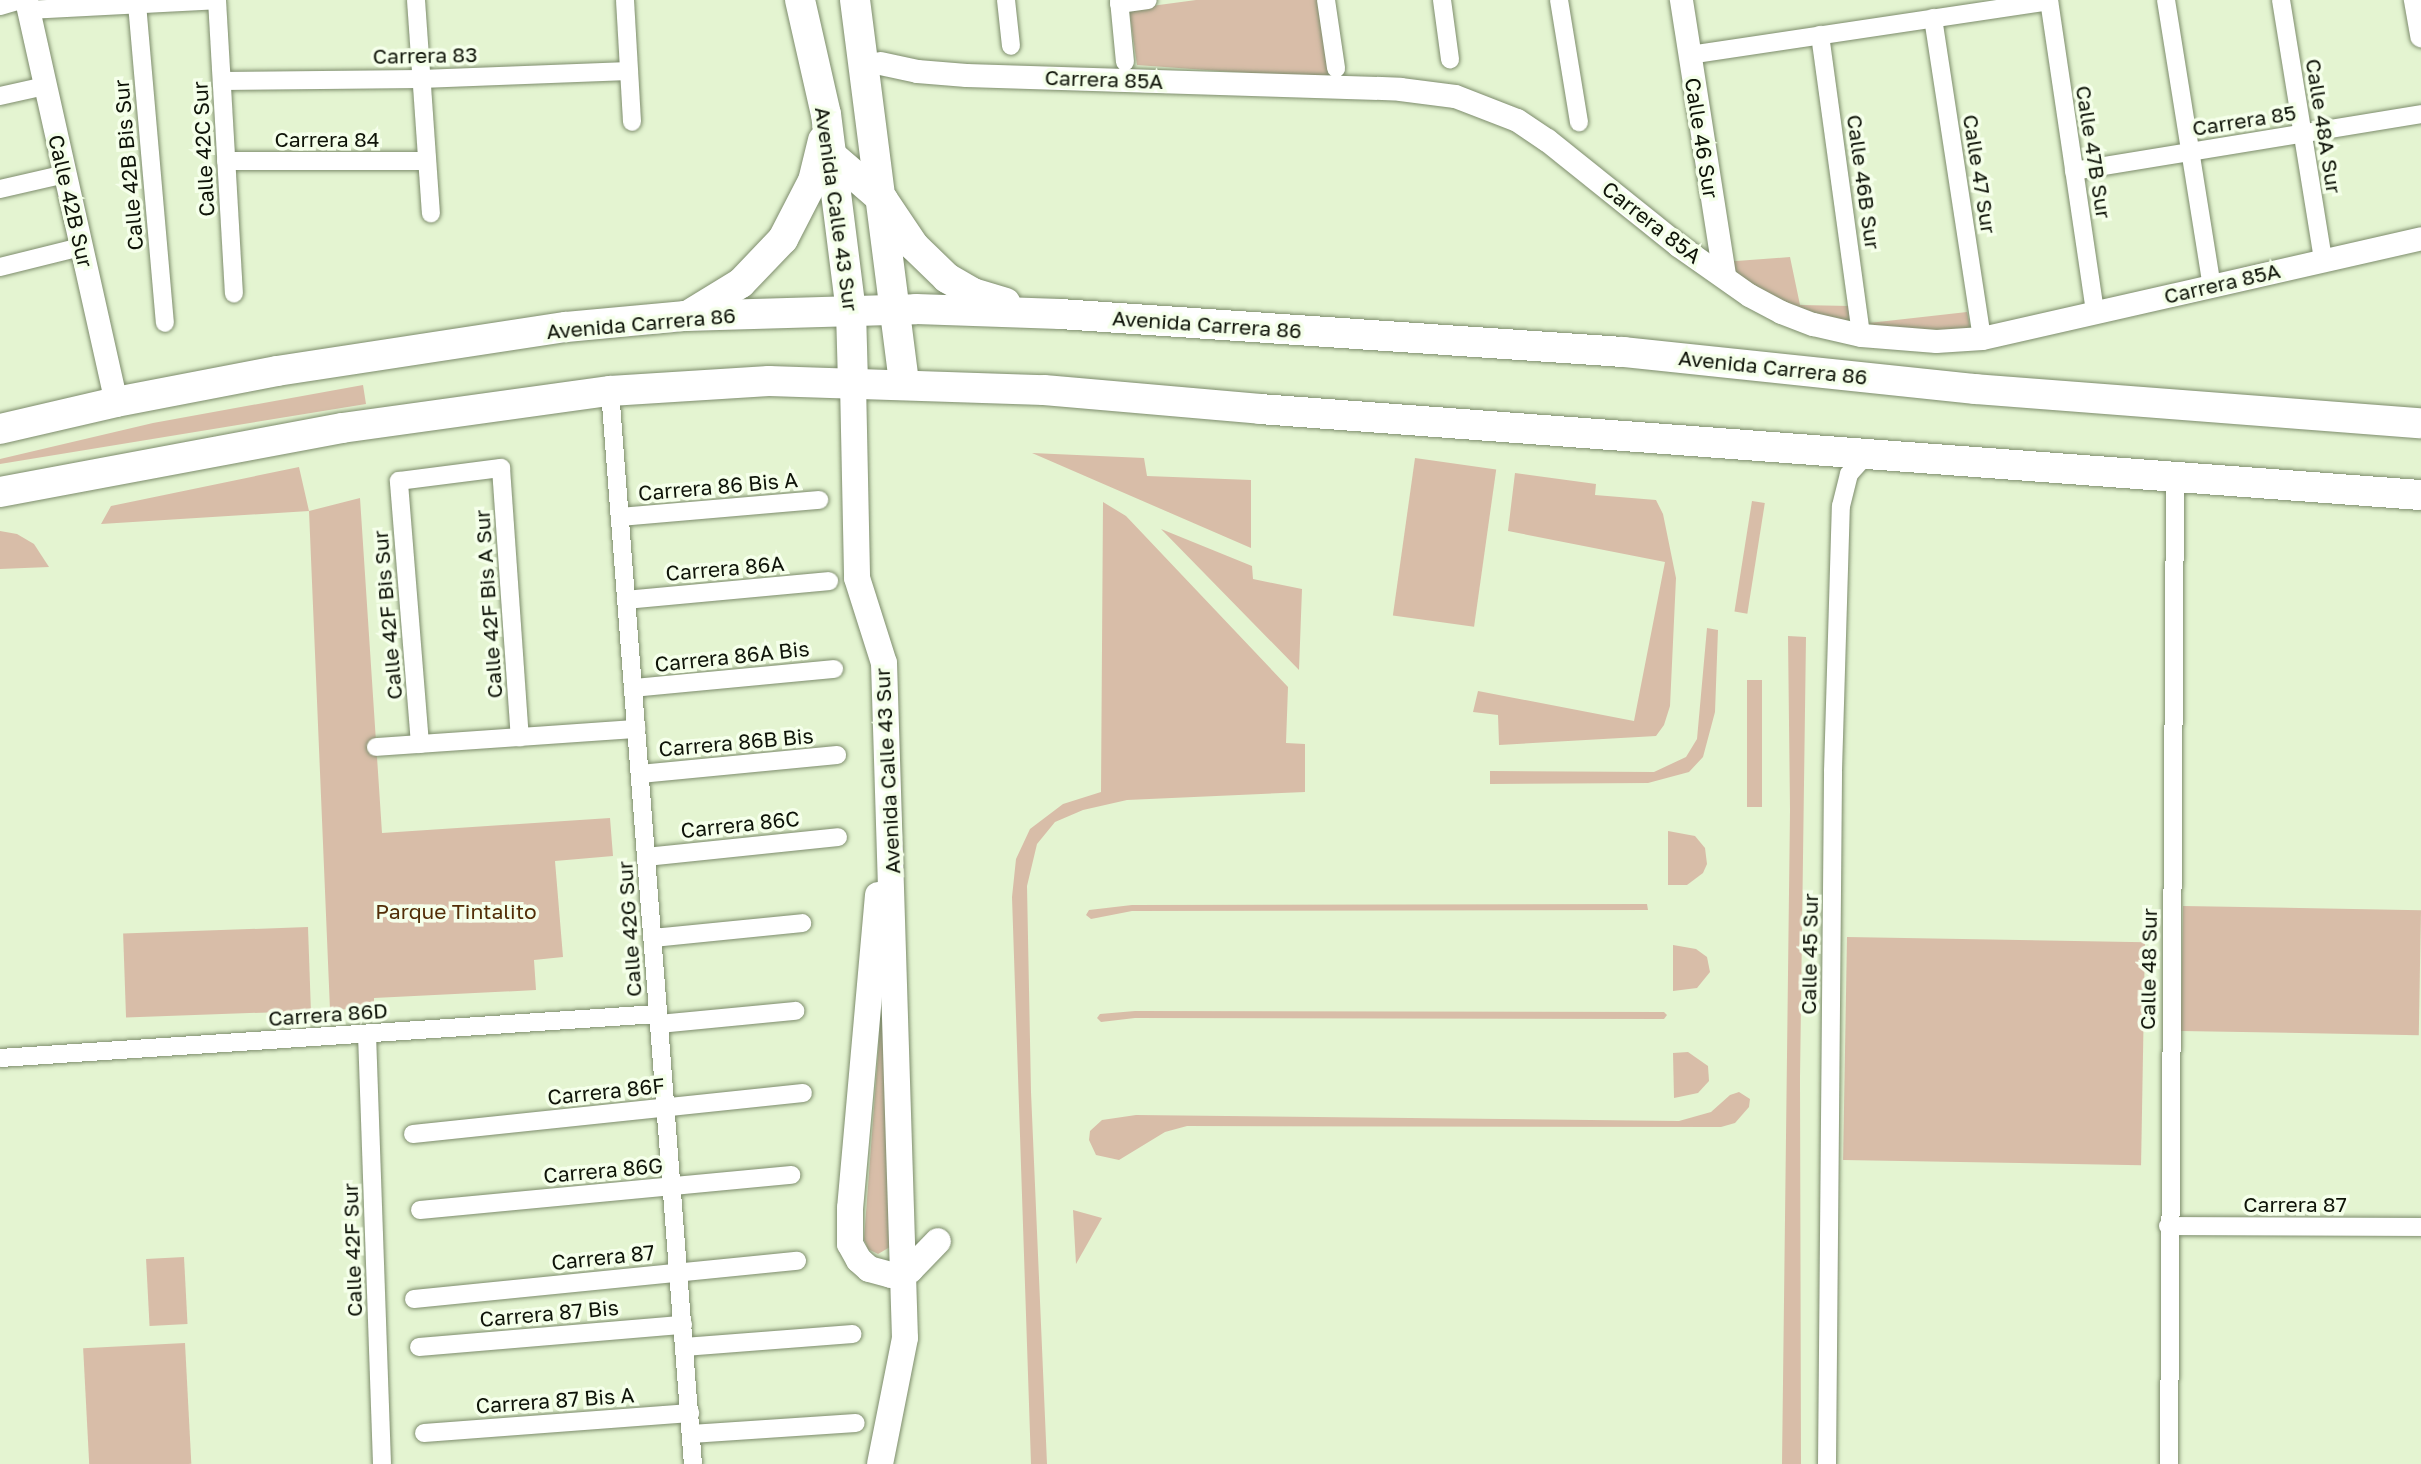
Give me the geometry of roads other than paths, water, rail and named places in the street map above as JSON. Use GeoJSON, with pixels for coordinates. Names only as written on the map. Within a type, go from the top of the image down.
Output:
{"type":"FeatureCollection","features":[{"type":"Feature","properties":{"kind":"main road","name":"Avenida Calle 43 Sur"},"geometry":{"type":"LineString","coordinates":[[855,0],[883,201],[904,384]]}},
{"type":"Feature","properties":{"kind":"main road","name":"Avenida Calle 43 Sur"},"geometry":{"type":"LineString","coordinates":[[802,2],[826,114],[851,311],[858,578],[884,663],[890,772],[905,1338],[880,1464]]}},
{"type":"Feature","properties":{"kind":"main road"},"geometry":{"type":"LineString","coordinates":[[685,316],[741,283],[783,239],[813,181],[826,114]]}},
{"type":"Feature","properties":{"kind":"main road"},"geometry":{"type":"LineString","coordinates":[[831,155],[883,201],[919,251],[959,285],[989,299],[1060,314]]}},
{"type":"Feature","properties":{"kind":"main road","name":"Avenida Carrera 86"},"geometry":{"type":"LineString","coordinates":[[0,429],[116,402],[277,371],[492,338],[685,316],[895,309],[1060,314],[1623,352],[1989,390],[2421,423]]}},
{"type":"Feature","properties":{"kind":"main road"},"geometry":{"type":"LineString","coordinates":[[0,492],[342,428],[610,391],[715,382],[904,384],[1044,390],[1260,410],[2421,495]]}},
{"type":"Feature","properties":{"kind":"main road"},"geometry":{"type":"LineString","coordinates":[[890,772],[849,1234],[855,1255],[869,1269],[891,1275],[904,1273],[923,1259],[938,1241]]}},
{"type":"Feature","properties":{"kind":"street"},"geometry":{"type":"LineString","coordinates":[[0,6],[25,3],[137,4],[216,0]]}},
{"type":"Feature","properties":{"kind":"street","name":"Calle 42C Sur"},"geometry":{"type":"LineString","coordinates":[[216,0],[234,294]]}},
{"type":"Feature","properties":{"kind":"street"},"geometry":{"type":"LineString","coordinates":[[416,0],[430,213]]}},
{"type":"Feature","properties":{"kind":"street"},"geometry":{"type":"LineString","coordinates":[[625,0],[632,122]]}},
{"type":"Feature","properties":{"kind":"street"},"geometry":{"type":"LineString","coordinates":[[1006,0],[1011,47]]}},
{"type":"Feature","properties":{"kind":"street"},"geometry":{"type":"LineString","coordinates":[[1125,62],[1119,2],[1148,0]]}},
{"type":"Feature","properties":{"kind":"street"},"geometry":{"type":"LineString","coordinates":[[1326,0],[1336,68]]}},
{"type":"Feature","properties":{"kind":"street"},"geometry":{"type":"LineString","coordinates":[[1442,0],[1450,59]]}},
{"type":"Feature","properties":{"kind":"street"},"geometry":{"type":"LineString","coordinates":[[1559,0],[1579,122]]}},
{"type":"Feature","properties":{"kind":"street","name":"Calle 46 Sur"},"geometry":{"type":"LineString","coordinates":[[1681,0],[1724,275]]}},
{"type":"Feature","properties":{"kind":"street"},"geometry":{"type":"LineString","coordinates":[[1689,54],[2049,0]]}},
{"type":"Feature","properties":{"kind":"street","name":"Calle 47B Sur"},"geometry":{"type":"LineString","coordinates":[[2049,0],[2095,311]]}},
{"type":"Feature","properties":{"kind":"street"},"geometry":{"type":"LineString","coordinates":[[2166,0],[2188,152],[2212,286]]}},
{"type":"Feature","properties":{"kind":"street","name":"Calle 48A Sur"},"geometry":{"type":"LineString","coordinates":[[2281,0],[2323,259]]}},
{"type":"Feature","properties":{"kind":"street"},"geometry":{"type":"LineString","coordinates":[[2416,0],[2421,35]]}},
{"type":"Feature","properties":{"kind":"street","name":"Calle 42B Sur"},"geometry":{"type":"LineString","coordinates":[[25,3],[116,402]]}},
{"type":"Feature","properties":{"kind":"street","name":"Calle 42B Bis Sur"},"geometry":{"type":"LineString","coordinates":[[137,4],[164,323]]}},
{"type":"Feature","properties":{"kind":"street","name":"Calle 47 Sur"},"geometry":{"type":"LineString","coordinates":[[1933,18],[1982,338]]}},
{"type":"Feature","properties":{"kind":"street","name":"Calle 46B Sur"},"geometry":{"type":"LineString","coordinates":[[1820,35],[1861,335]]}},
{"type":"Feature","properties":{"kind":"street","name":"Carrera 85A"},"geometry":{"type":"LineString","coordinates":[[880,63],[917,71],[966,75],[1400,89],[1455,96],[1517,120],[1547,140],[1678,244],[1749,295],[1781,312],[1861,335],[1936,341],[1982,338],[2421,238]]}},
{"type":"Feature","properties":{"kind":"street","name":"Carrera 83"},"geometry":{"type":"LineString","coordinates":[[222,81],[421,79],[629,71]]}},
{"type":"Feature","properties":{"kind":"street"},"geometry":{"type":"LineString","coordinates":[[0,96],[45,86]]}},
{"type":"Feature","properties":{"kind":"street","name":"Carrera 85"},"geometry":{"type":"LineString","coordinates":[[2074,172],[2421,114]]}},
{"type":"Feature","properties":{"kind":"street","name":"Carrera 84"},"geometry":{"type":"LineString","coordinates":[[226,161],[427,161]]}},
{"type":"Feature","properties":{"kind":"street"},"geometry":{"type":"LineString","coordinates":[[0,189],[65,174]]}},
{"type":"Feature","properties":{"kind":"street"},"geometry":{"type":"LineString","coordinates":[[0,267],[81,247]]}},
{"type":"Feature","properties":{"kind":"street","name":"Calle 42G Sur"},"geometry":{"type":"LineString","coordinates":[[610,391],[693,1464]]}},
{"type":"Feature","properties":{"kind":"street","name":"Calle 45 Sur"},"geometry":{"type":"LineString","coordinates":[[1827,1464],[1833,771],[1841,506],[1849,474],[1868,453]]}},
{"type":"Feature","properties":{"kind":"street","name":"Calle 42F Bis Sur"},"geometry":{"type":"LineString","coordinates":[[421,744],[399,481],[501,468]]}},
{"type":"Feature","properties":{"kind":"street","name":"Calle 42F Bis A Sur"},"geometry":{"type":"LineString","coordinates":[[501,468],[520,737]]}},
{"type":"Feature","properties":{"kind":"street","name":"Calle 48 Sur"},"geometry":{"type":"LineString","coordinates":[[2169,1464],[2168,1226],[2175,475]]}},
{"type":"Feature","properties":{"kind":"street","name":"Carrera 86 Bis A"},"geometry":{"type":"LineString","coordinates":[[620,517],[819,500]]}},
{"type":"Feature","properties":{"kind":"street","name":"Carrera 86A"},"geometry":{"type":"LineString","coordinates":[[626,600],[829,581]]}},
{"type":"Feature","properties":{"kind":"street","name":"Carrera 86A Bis"},"geometry":{"type":"LineString","coordinates":[[633,688],[834,669]]}},
{"type":"Feature","properties":{"kind":"street"},"geometry":{"type":"LineString","coordinates":[[376,747],[636,729]]}},
{"type":"Feature","properties":{"kind":"street","name":"Carrera 86B Bis"},"geometry":{"type":"LineString","coordinates":[[640,774],[837,755]]}},
{"type":"Feature","properties":{"kind":"street","name":"Carrera 86C"},"geometry":{"type":"LineString","coordinates":[[646,857],[838,837]]}},
{"type":"Feature","properties":{"kind":"street"},"geometry":{"type":"LineString","coordinates":[[653,938],[802,923]]}},
{"type":"Feature","properties":{"kind":"street","name":"Carrera 86D"},"geometry":{"type":"LineString","coordinates":[[0,1058],[367,1034],[795,1011]]}},
{"type":"Feature","properties":{"kind":"street","name":"Calle 42F Sur"},"geometry":{"type":"LineString","coordinates":[[367,1034],[382,1464]]}},
{"type":"Feature","properties":{"kind":"street","name":"Carrera 86F"},"geometry":{"type":"LineString","coordinates":[[413,1134],[803,1093]]}},
{"type":"Feature","properties":{"kind":"street","name":"Carrera 86G"},"geometry":{"type":"LineString","coordinates":[[420,1210],[791,1175]]}},
{"type":"Feature","properties":{"kind":"street","name":"Carrera 87"},"geometry":{"type":"LineString","coordinates":[[2168,1226],[2421,1227]]}},
{"type":"Feature","properties":{"kind":"street","name":"Carrera 87"},"geometry":{"type":"LineString","coordinates":[[414,1299],[797,1261]]}},
{"type":"Feature","properties":{"kind":"street","name":"Carrera 87 Bis"},"geometry":{"type":"LineString","coordinates":[[419,1347],[683,1325]]}},
{"type":"Feature","properties":{"kind":"street"},"geometry":{"type":"LineString","coordinates":[[684,1347],[853,1334]]}},
{"type":"Feature","properties":{"kind":"street","name":"Carrera 87 Bis A"},"geometry":{"type":"LineString","coordinates":[[425,1433],[690,1413]]}},
{"type":"Feature","properties":{"kind":"street"},"geometry":{"type":"LineString","coordinates":[[691,1434],[856,1423]]}},
{"type":"Feature","properties":{"kind":"park label","name":"Parque Tintalito"},"geometry":{"type":"Point","coordinates":[456,911]}}]}
